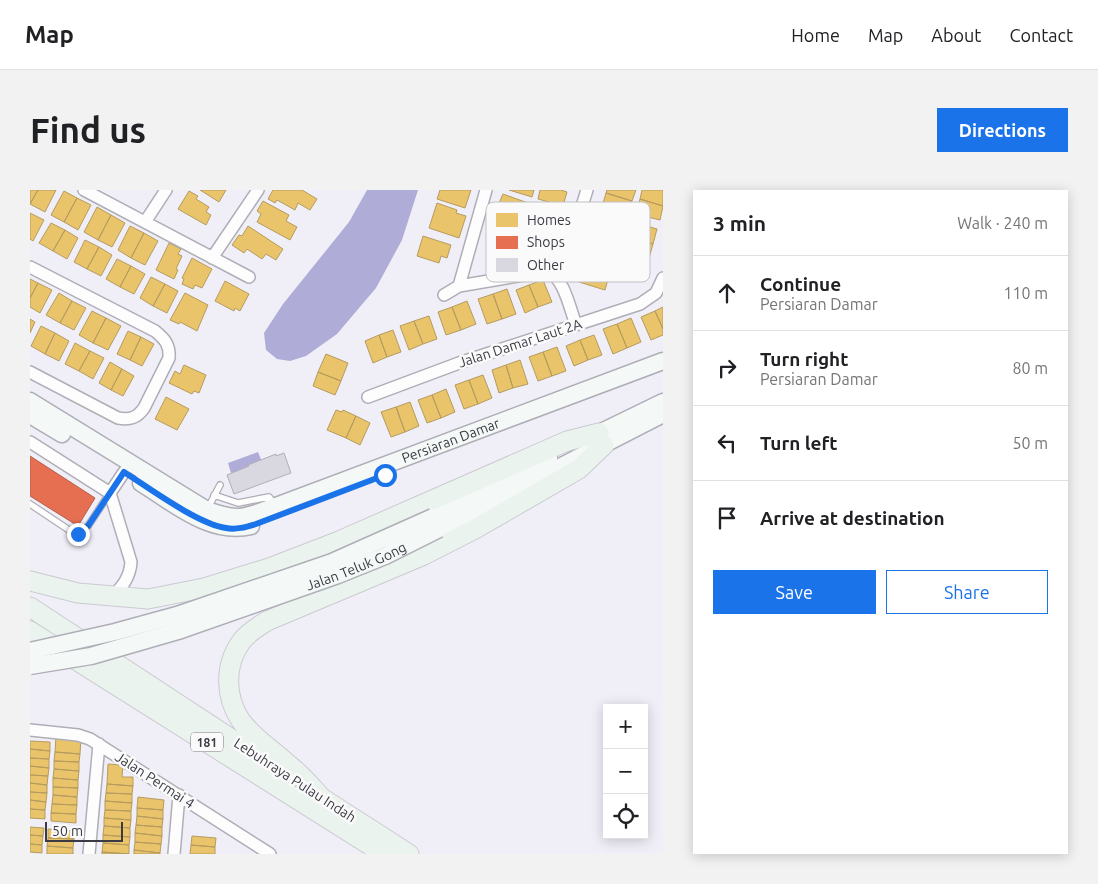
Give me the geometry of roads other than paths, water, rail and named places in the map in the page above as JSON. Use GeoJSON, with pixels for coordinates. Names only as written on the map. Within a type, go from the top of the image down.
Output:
{"type":"FeatureCollection","features":[{"type":"Feature","properties":{"kind":"main road"},"geometry":{"type":"LineString","coordinates":[[30,581],[78,594],[112,597],[148,599],[180,594],[260,570],[339,541],[566,441],[601,439]]}},
{"type":"Feature","properties":{"kind":"main road"},"geometry":{"type":"LineString","coordinates":[[321,797],[290,765],[258,740],[241,721],[230,696],[228,679],[229,669],[241,641],[252,630],[267,621],[380,574],[475,529],[579,469],[601,439]]}},
{"type":"Feature","properties":{"kind":"main road","name":"Lebuhraya Pulau Indah"},"geometry":{"type":"LineString","coordinates":[[30,607],[409,854]]}},
{"type":"Feature","properties":{"kind":"main road","name":"Lebuhraya Pulau Indah"},"geometry":{"type":"LineString","coordinates":[[30,631],[384,854]]}},
{"type":"Feature","properties":{"kind":"street"},"geometry":{"type":"LineString","coordinates":[[84,190],[249,277]]}},
{"type":"Feature","properties":{"kind":"street"},"geometry":{"type":"LineString","coordinates":[[145,222],[166,190]]}},
{"type":"Feature","properties":{"kind":"street"},"geometry":{"type":"LineString","coordinates":[[212,258],[258,190]]}},
{"type":"Feature","properties":{"kind":"street"},"geometry":{"type":"LineString","coordinates":[[459,286],[486,190]]}},
{"type":"Feature","properties":{"kind":"street"},"geometry":{"type":"LineString","coordinates":[[583,202],[587,190]]}},
{"type":"Feature","properties":{"kind":"street"},"geometry":{"type":"LineString","coordinates":[[30,267],[155,331],[163,337],[170,349],[169,358],[144,408],[140,414],[126,420],[118,418],[30,372]]}},
{"type":"Feature","properties":{"kind":"street","name":"Jalan Damar Laut 2A"},"geometry":{"type":"LineString","coordinates":[[368,397],[459,363],[640,304],[656,293],[663,278]]}},
{"type":"Feature","properties":{"kind":"street"},"geometry":{"type":"LineString","coordinates":[[444,295],[459,286],[486,281]]}},
{"type":"Feature","properties":{"kind":"street"},"geometry":{"type":"LineString","coordinates":[[560,282],[576,325]]}},
{"type":"Feature","properties":{"kind":"street","name":"Persiaran Damar"},"geometry":{"type":"LineString","coordinates":[[30,401],[211,502],[222,515],[235,518],[276,506],[663,361]]}},
{"type":"Feature","properties":{"kind":"street","name":"Persiaran Damar"},"geometry":{"type":"LineString","coordinates":[[30,415],[195,516],[226,528],[241,528],[265,521],[663,371]]}},
{"type":"Feature","properties":{"kind":"street","name":"Jalan Teluk Gong"},"geometry":{"type":"LineString","coordinates":[[30,666],[91,656],[181,630],[338,575],[385,556],[436,523],[601,439],[663,402]]}},
{"type":"Feature","properties":{"kind":"street","name":"Jalan Teluk Gong"},"geometry":{"type":"LineString","coordinates":[[601,439],[663,414]]}},
{"type":"Feature","properties":{"kind":"street"},"geometry":{"type":"LineString","coordinates":[[30,442],[110,493],[131,562],[130,572],[123,585],[112,597]]}},
{"type":"Feature","properties":{"kind":"street"},"geometry":{"type":"LineString","coordinates":[[110,493],[124,472]]}},
{"type":"Feature","properties":{"kind":"street","name":"Jalan Teluk Gong"},"geometry":{"type":"LineString","coordinates":[[30,651],[115,632],[177,615],[332,562],[436,523]]}},
{"type":"Feature","properties":{"kind":"street","name":"Jalan Permai 4"},"geometry":{"type":"LineString","coordinates":[[30,730],[83,736],[100,744],[265,853]]}},
{"type":"Feature","properties":{"kind":"street"},"geometry":{"type":"LineString","coordinates":[[89,854],[100,744]]}},
{"type":"Feature","properties":{"kind":"street"},"geometry":{"type":"LineString","coordinates":[[174,854],[179,796]]}},
{"type":"Feature","properties":{"kind":"lane"},"geometry":{"type":"LineString","coordinates":[[211,502],[220,485]]}},
{"type":"Feature","properties":{"kind":"lane"},"geometry":{"type":"LineString","coordinates":[[30,504],[78,534],[88,526],[110,493]]}}]}
